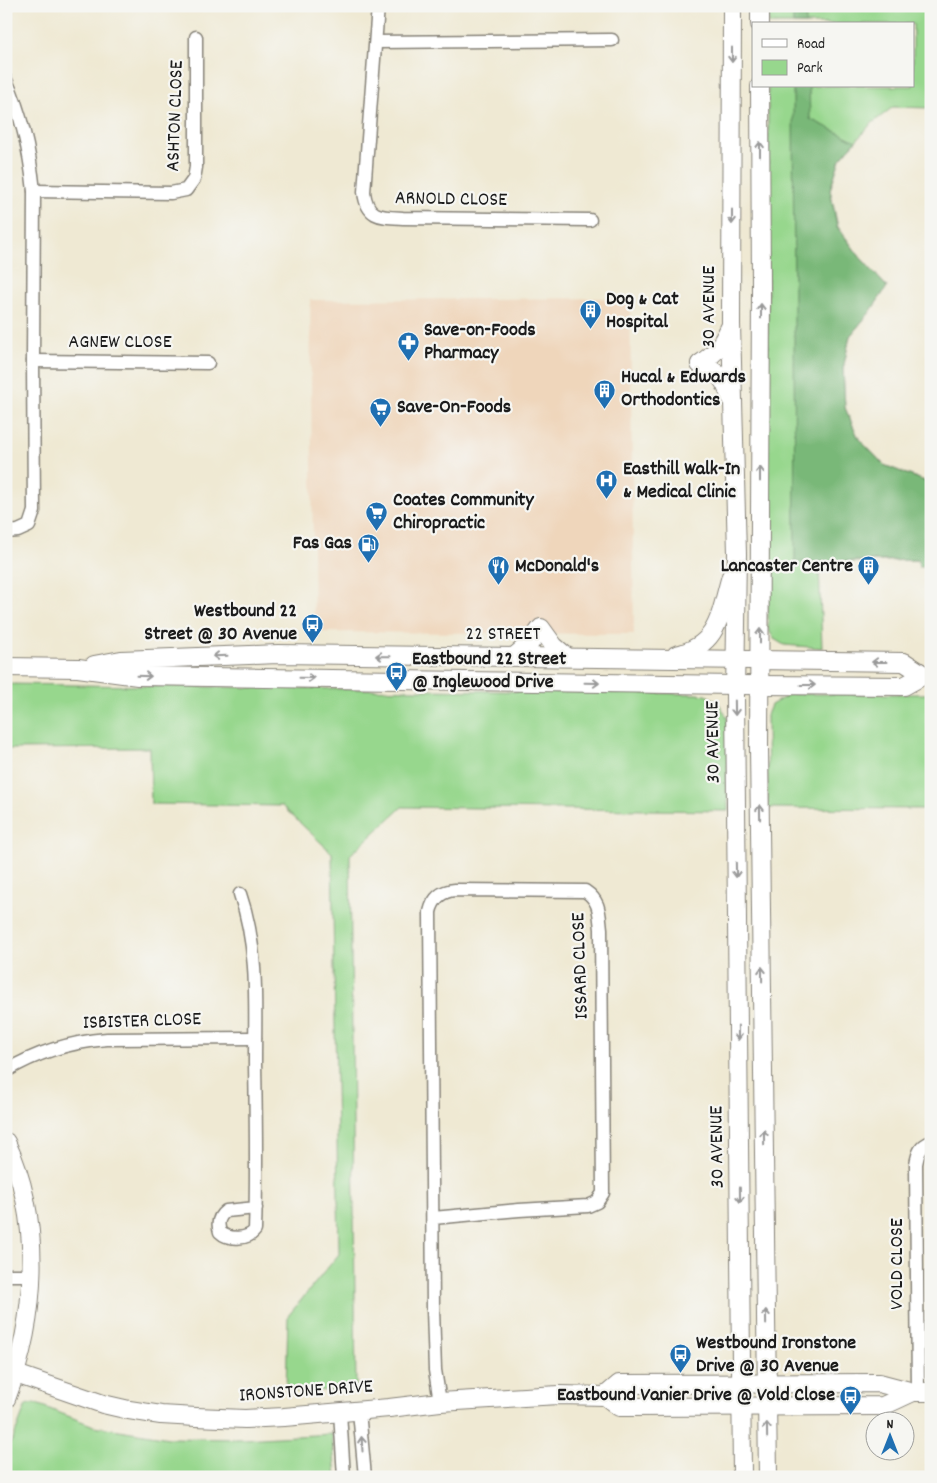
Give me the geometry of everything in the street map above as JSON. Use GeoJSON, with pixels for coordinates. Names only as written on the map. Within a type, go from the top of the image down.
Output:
{"type":"FeatureCollection","features":[{"type":"Feature","properties":{"kind":"main road","name":"30 AVENUE"},"geometry":{"type":"LineString","coordinates":[[732,6],[731,324],[737,554],[735,685],[742,1477]]}},
{"type":"Feature","properties":{"kind":"main road"},"geometry":{"type":"LineString","coordinates":[[760,6],[760,22]]}},
{"type":"Feature","properties":{"kind":"main road"},"geometry":{"type":"LineString","coordinates":[[760,88],[759,685],[768,1477]]}},
{"type":"Feature","properties":{"kind":"main road"},"geometry":{"type":"LineString","coordinates":[[731,324],[723,343],[714,355],[700,364],[717,372],[725,382],[732,403]]}},
{"type":"Feature","properties":{"kind":"main road"},"geometry":{"type":"LineString","coordinates":[[659,659],[697,648],[710,637],[719,616],[737,554]]}},
{"type":"Feature","properties":{"kind":"main road"},"geometry":{"type":"LineString","coordinates":[[515,656],[530,643],[541,628],[554,646],[567,657]]}},
{"type":"Feature","properties":{"kind":"main road","name":"22 STREET"},"geometry":{"type":"LineString","coordinates":[[78,668],[121,660],[278,654],[904,662],[928,675]]}},
{"type":"Feature","properties":{"kind":"main road","name":"22 STREET"},"geometry":{"type":"LineString","coordinates":[[6,667],[78,668],[138,676],[735,685],[904,686],[928,675]]}},
{"type":"Feature","properties":{"kind":"main road"},"geometry":{"type":"LineString","coordinates":[[6,1142],[20,1179],[28,1218],[31,1247],[28,1318],[16,1374],[6,1399]]}},
{"type":"Feature","properties":{"kind":"main road","name":"IRONSTONE DRIVE"},"geometry":{"type":"LineString","coordinates":[[16,1374],[102,1404],[161,1415],[245,1419],[360,1411],[440,1402],[559,1395],[605,1396],[619,1407],[883,1406],[921,1392]]}},
{"type":"Feature","properties":{"kind":"main road"},"geometry":{"type":"LineString","coordinates":[[605,1396],[619,1384],[879,1382],[921,1392]]}},
{"type":"Feature","properties":{"kind":"street","name":"ARNOLD CLOSE"},"geometry":{"type":"LineString","coordinates":[[378,6],[364,192],[367,206],[373,214],[384,217],[403,218],[590,220]]}},
{"type":"Feature","properties":{"kind":"street","name":"ASHTON CLOSE"},"geometry":{"type":"LineString","coordinates":[[34,191],[171,194],[186,190],[194,179],[196,167],[196,37]]}},
{"type":"Feature","properties":{"kind":"street"},"geometry":{"type":"LineString","coordinates":[[376,42],[612,40]]}},
{"type":"Feature","properties":{"kind":"street"},"geometry":{"type":"LineString","coordinates":[[6,80],[23,128],[34,191],[34,511],[29,526],[18,531],[6,532]]}},
{"type":"Feature","properties":{"kind":"street","name":"AGNEW CLOSE"},"geometry":{"type":"LineString","coordinates":[[33,361],[208,363]]}},
{"type":"Feature","properties":{"kind":"street","name":"ISSARD CLOSE"},"geometry":{"type":"LineString","coordinates":[[433,1218],[588,1206],[597,1202],[603,1193],[601,929],[598,905],[594,897],[586,891],[455,890],[443,892],[432,904],[430,912],[433,1218],[435,1370],[440,1402]]}},
{"type":"Feature","properties":{"kind":"street"},"geometry":{"type":"LineString","coordinates":[[240,894],[246,912],[254,952],[256,1208]]}},
{"type":"Feature","properties":{"kind":"street","name":"ISBISTER CLOSE"},"geometry":{"type":"LineString","coordinates":[[6,1071],[34,1056],[86,1041],[107,1039],[255,1038]]}},
{"type":"Feature","properties":{"kind":"street","name":"VOLD CLOSE"},"geometry":{"type":"LineString","coordinates":[[921,1392],[916,1164],[920,1149],[931,1142]]}},
{"type":"Feature","properties":{"kind":"street"},"geometry":{"type":"LineString","coordinates":[[6,1275],[31,1275]]}},
{"type":"Feature","properties":{"kind":"street"},"geometry":{"type":"LineString","coordinates":[[360,1411],[365,1477]]}},
{"type":"Feature","properties":{"kind":"street"},"geometry":{"type":"LineString","coordinates":[[340,1412],[344,1477]]}},
{"type":"Feature","properties":{"kind":"shaded area"},"geometry":{"type":"Polygon","coordinates":[[[630,298],[634,634],[314,632],[310,300],[630,298]]]}},
{"type":"Feature","properties":{"kind":"green space"},"geometry":{"type":"Polygon","coordinates":[[[769,6],[931,6],[931,108],[893,107],[870,125],[840,159],[830,190],[838,227],[860,257],[887,287],[850,336],[843,369],[845,408],[859,439],[884,465],[927,482],[931,481],[931,565],[919,567],[918,560],[819,563],[822,648],[784,645],[774,639],[768,629],[768,88],[914,88],[914,22],[769,22],[769,6]]]}},
{"type":"Feature","properties":{"kind":"green space"},"geometry":{"type":"Polygon","coordinates":[[[793,6],[805,6],[806,22],[793,22],[793,6]]]}},
{"type":"Feature","properties":{"kind":"green space"},"geometry":{"type":"Polygon","coordinates":[[[793,88],[809,88],[810,119],[856,141],[840,159],[830,189],[837,227],[860,257],[887,287],[850,336],[843,369],[845,408],[859,439],[884,465],[927,482],[931,481],[931,565],[919,567],[918,560],[795,562],[793,88]]]}},
{"type":"Feature","properties":{"kind":"green space"},"geometry":{"type":"Polygon","coordinates":[[[6,684],[697,694],[706,695],[718,702],[727,717],[728,811],[402,807],[350,855],[356,1390],[286,1391],[288,1316],[339,1254],[332,853],[282,806],[151,804],[150,748],[6,749],[6,684]]]}},
{"type":"Feature","properties":{"kind":"green space"},"geometry":{"type":"Polygon","coordinates":[[[790,694],[931,694],[931,809],[768,808],[767,715],[771,705],[790,694]]]}},
{"type":"Feature","properties":{"kind":"green space"},"geometry":{"type":"Polygon","coordinates":[[[34,1403],[94,1426],[169,1438],[243,1439],[332,1434],[336,1477],[6,1477],[6,1450],[13,1439],[26,1405],[34,1403]]]}},
{"type":"Feature","properties":{"kind":"place","name":"Dog & Cat Hospital"},"geometry":{"type":"Point","coordinates":[590,330]}},
{"type":"Feature","properties":{"kind":"place","name":"Save-on-Foods Pharmacy"},"geometry":{"type":"Point","coordinates":[408,361]}},
{"type":"Feature","properties":{"kind":"place","name":"Hucal & Edwards Orthodontics"},"geometry":{"type":"Point","coordinates":[605,409]}},
{"type":"Feature","properties":{"kind":"place","name":"Save-On-Foods"},"geometry":{"type":"Point","coordinates":[381,427]}},
{"type":"Feature","properties":{"kind":"place","name":"Easthill Walk-In & Medical Clinic"},"geometry":{"type":"Point","coordinates":[607,500]}},
{"type":"Feature","properties":{"kind":"place","name":"Coates Community Chiropractic"},"geometry":{"type":"Point","coordinates":[377,531]}},
{"type":"Feature","properties":{"kind":"place","name":"Fas Gas"},"geometry":{"type":"Point","coordinates":[368,563]}},
{"type":"Feature","properties":{"kind":"place","name":"McDonald's"},"geometry":{"type":"Point","coordinates":[499,586]}},
{"type":"Feature","properties":{"kind":"place","name":"Lancaster Centre"},"geometry":{"type":"Point","coordinates":[869,586]}},
{"type":"Feature","properties":{"kind":"place","name":"Westbound 22 Street @ 30 Avenue"},"geometry":{"type":"Point","coordinates":[313,643]}},
{"type":"Feature","properties":{"kind":"place","name":"Eastbound 22 Street @ Inglewood Drive"},"geometry":{"type":"Point","coordinates":[396,691]}},
{"type":"Feature","properties":{"kind":"place","name":"Westbound Ironstone Drive @ 30 Avenue"},"geometry":{"type":"Point","coordinates":[680,1374]}},
{"type":"Feature","properties":{"kind":"place","name":"Eastbound Vanier Drive @ Vold Close"},"geometry":{"type":"Point","coordinates":[851,1415]}}]}
